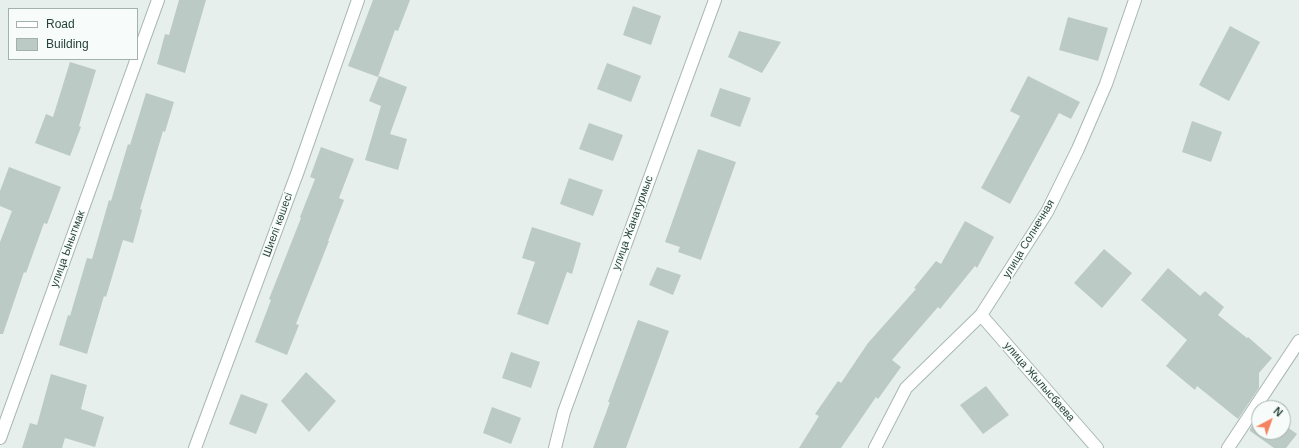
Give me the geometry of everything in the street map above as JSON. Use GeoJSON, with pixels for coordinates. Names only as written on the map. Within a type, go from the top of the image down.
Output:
{"type":"FeatureCollection","features":[{"type":"Feature","properties":{"kind":"street","name":"улица Ынытмак"},"geometry":{"type":"LineString","coordinates":[[138,55],[158,0]]}},
{"type":"Feature","properties":{"kind":"street","name":"Шиелі көшесі"},"geometry":{"type":"LineString","coordinates":[[195,448],[295,178],[358,0]]}},
{"type":"Feature","properties":{"kind":"street","name":"улица Жанатурмыс"},"geometry":{"type":"LineString","coordinates":[[555,448],[564,412],[715,0]]}},
{"type":"Feature","properties":{"kind":"street","name":"улица Солнечная"},"geometry":{"type":"LineString","coordinates":[[875,448],[906,388],[981,315],[1047,212],[1078,150],[1106,84],[1135,0]]}},
{"type":"Feature","properties":{"kind":"street","name":"улица Ынытмак"},"geometry":{"type":"LineString","coordinates":[[0,438],[136,60]]}},
{"type":"Feature","properties":{"kind":"street","name":"улица Жылысбаева"},"geometry":{"type":"LineString","coordinates":[[981,315],[1097,448]]}},
{"type":"Feature","properties":{"kind":"street"},"geometry":{"type":"LineString","coordinates":[[1228,448],[1299,341]]}},
{"type":"Feature","properties":{"kind":"building"},"geometry":{"type":"Polygon","coordinates":[[[179,0],[206,0],[185,73],[157,64],[165,34],[169,35],[179,0]]]}},
{"type":"Feature","properties":{"kind":"building"},"geometry":{"type":"Polygon","coordinates":[[[373,0],[410,0],[398,31],[395,30],[378,77],[348,66],[373,0]]]}},
{"type":"Feature","properties":{"kind":"building"},"geometry":{"type":"Polygon","coordinates":[[[633,6],[661,16],[651,45],[623,35],[633,6]]]}},
{"type":"Feature","properties":{"kind":"building"},"geometry":{"type":"Polygon","coordinates":[[[1068,17],[1108,28],[1098,61],[1059,50],[1068,17]]]}},
{"type":"Feature","properties":{"kind":"building"},"geometry":{"type":"Polygon","coordinates":[[[1230,26],[1260,42],[1229,101],[1199,85],[1230,26]]]}},
{"type":"Feature","properties":{"kind":"building"},"geometry":{"type":"Polygon","coordinates":[[[739,31],[781,42],[762,73],[728,57],[739,31]]]}},
{"type":"Feature","properties":{"kind":"building"},"geometry":{"type":"Polygon","coordinates":[[[70,62],[96,70],[79,126],[81,127],[70,156],[35,143],[46,114],[53,117],[70,62]]]}},
{"type":"Feature","properties":{"kind":"building"},"geometry":{"type":"Polygon","coordinates":[[[607,63],[641,76],[631,102],[597,89],[607,63]]]}},
{"type":"Feature","properties":{"kind":"building"},"geometry":{"type":"Polygon","coordinates":[[[379,76],[407,87],[390,134],[407,139],[398,170],[365,160],[381,106],[369,101],[379,76]]]}},
{"type":"Feature","properties":{"kind":"building"},"geometry":{"type":"Polygon","coordinates":[[[1028,76],[1080,102],[1071,119],[1059,113],[1010,204],[981,188],[1020,116],[1010,111],[1028,76]]]}},
{"type":"Feature","properties":{"kind":"building"},"geometry":{"type":"Polygon","coordinates":[[[720,88],[751,98],[740,127],[710,116],[720,88]]]}},
{"type":"Feature","properties":{"kind":"building"},"geometry":{"type":"Polygon","coordinates":[[[146,93],[174,102],[165,132],[163,131],[140,209],[142,210],[133,243],[123,240],[106,297],[104,296],[87,354],[59,345],[68,315],[70,316],[87,258],[92,259],[109,200],[111,201],[128,144],[130,145],[146,93]]]}},
{"type":"Feature","properties":{"kind":"building"},"geometry":{"type":"Polygon","coordinates":[[[1192,121],[1222,132],[1211,162],[1182,152],[1192,121]]]}},
{"type":"Feature","properties":{"kind":"building"},"geometry":{"type":"Polygon","coordinates":[[[589,123],[623,135],[613,161],[579,149],[589,123]]]}},
{"type":"Feature","properties":{"kind":"building"},"geometry":{"type":"Polygon","coordinates":[[[321,147],[354,159],[339,198],[344,200],[296,324],[299,325],[287,355],[255,342],[271,300],[269,299],[315,179],[310,177],[321,147]]]}},
{"type":"Feature","properties":{"kind":"building"},"geometry":{"type":"Polygon","coordinates":[[[698,149],[736,162],[701,260],[678,252],[680,247],[665,242],[698,149]]]}},
{"type":"Feature","properties":{"kind":"building"},"geometry":{"type":"Polygon","coordinates":[[[9,167],[61,187],[47,224],[44,223],[26,273],[24,272],[3,334],[0,334],[0,242],[12,211],[0,206],[0,191],[9,167]]]}},
{"type":"Feature","properties":{"kind":"building"},"geometry":{"type":"Polygon","coordinates":[[[569,178],[603,190],[593,216],[560,204],[569,178]]]}},
{"type":"Feature","properties":{"kind":"building"},"geometry":{"type":"Polygon","coordinates":[[[965,221],[994,237],[977,268],[975,266],[940,309],[938,307],[892,360],[901,367],[878,399],[876,397],[841,448],[799,448],[819,416],[815,414],[838,381],[841,383],[868,343],[916,289],[914,288],[936,261],[941,264],[965,221]]]}},
{"type":"Feature","properties":{"kind":"building"},"geometry":{"type":"Polygon","coordinates":[[[532,227],[581,243],[572,274],[567,272],[548,325],[517,314],[535,262],[522,258],[532,227]]]}},
{"type":"Feature","properties":{"kind":"building"},"geometry":{"type":"Polygon","coordinates":[[[1104,249],[1132,273],[1102,308],[1074,283],[1104,249]]]}},
{"type":"Feature","properties":{"kind":"building"},"geometry":{"type":"Polygon","coordinates":[[[657,267],[681,275],[673,295],[649,285],[657,267]]]}},
{"type":"Feature","properties":{"kind":"building"},"geometry":{"type":"Polygon","coordinates":[[[1168,268],[1200,296],[1205,291],[1224,307],[1218,315],[1247,338],[1248,337],[1272,358],[1259,373],[1259,388],[1238,419],[1197,386],[1195,390],[1166,366],[1187,340],[1141,300],[1168,268]]]}},
{"type":"Feature","properties":{"kind":"building"},"geometry":{"type":"Polygon","coordinates":[[[638,320],[669,331],[626,448],[593,448],[610,402],[608,402],[638,320]]]}},
{"type":"Feature","properties":{"kind":"building"},"geometry":{"type":"Polygon","coordinates":[[[511,352],[540,362],[531,388],[502,378],[511,352]]]}},
{"type":"Feature","properties":{"kind":"building"},"geometry":{"type":"Polygon","coordinates":[[[306,372],[336,401],[309,432],[281,401],[306,372]]]}},
{"type":"Feature","properties":{"kind":"building"},"geometry":{"type":"Polygon","coordinates":[[[51,374],[87,385],[81,409],[104,417],[95,447],[65,438],[62,448],[22,448],[30,423],[37,425],[51,374]]]}},
{"type":"Feature","properties":{"kind":"building"},"geometry":{"type":"Polygon","coordinates":[[[986,386],[1009,415],[983,434],[960,405],[986,386]]]}},
{"type":"Feature","properties":{"kind":"building"},"geometry":{"type":"Polygon","coordinates":[[[241,394],[268,404],[256,434],[229,424],[241,394]]]}},
{"type":"Feature","properties":{"kind":"building"},"geometry":{"type":"Polygon","coordinates":[[[492,407],[521,418],[511,444],[483,433],[492,407]]]}},
{"type":"Feature","properties":{"kind":"building"},"geometry":{"type":"Polygon","coordinates":[[[1291,430],[1297,434],[1286,448],[1274,448],[1263,440],[1291,440],[1291,430]]]}}]}
